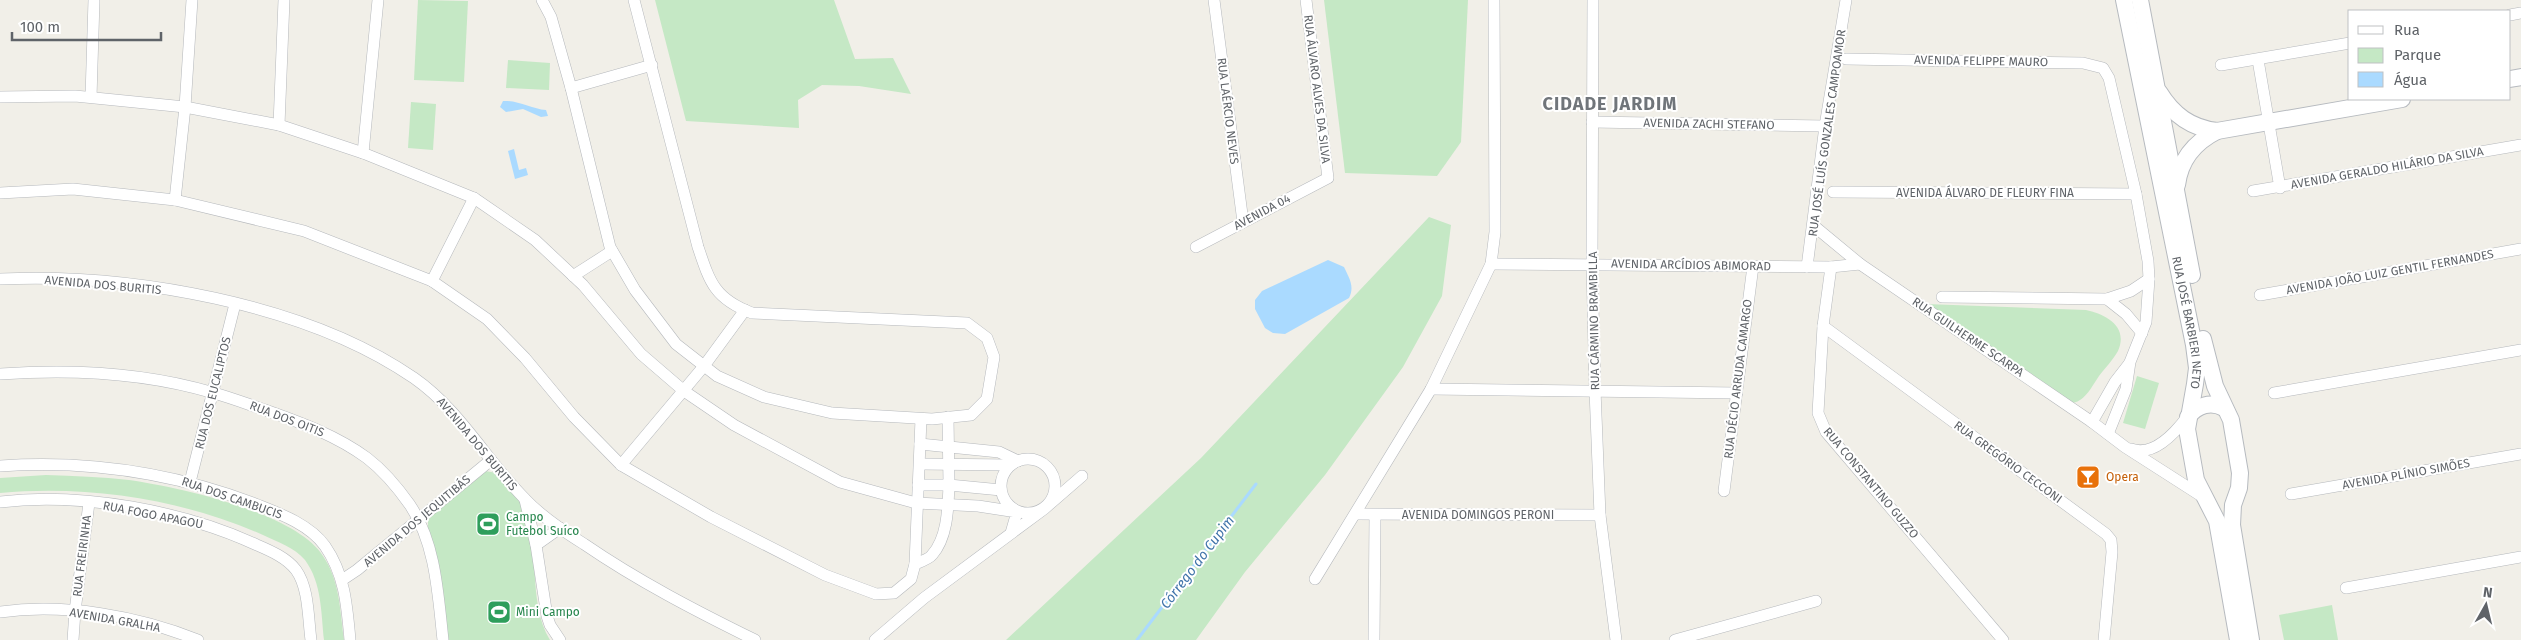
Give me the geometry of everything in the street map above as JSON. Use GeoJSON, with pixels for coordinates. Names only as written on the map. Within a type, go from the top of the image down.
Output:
{"type":"FeatureCollection","features":[{"type":"Feature","properties":{"kind":"main road","name":"RUA JOSÉ BARBIERI NETO"},"geometry":{"type":"LineString","coordinates":[[2128,0],[2156,86],[2177,191],[2204,346],[2215,386],[2230,420],[2238,464],[2239,488],[2233,505],[2232,525],[2251,640]]}},
{"type":"Feature","properties":{"kind":"main road","name":"RUA JOSÉ BARBIERI NETO"},"geometry":{"type":"LineString","coordinates":[[2128,0],[2194,345],[2196,384],[2188,417],[2188,437],[2196,480],[2203,497],[2212,509],[2217,521],[2238,640]]}},
{"type":"Feature","properties":{"kind":"main road"},"geometry":{"type":"LineString","coordinates":[[2156,86],[2167,106],[2178,116],[2203,129],[2217,131],[2268,124],[2397,100]]}},
{"type":"Feature","properties":{"kind":"main road"},"geometry":{"type":"LineString","coordinates":[[2177,191],[2181,166],[2186,158],[2205,138],[2217,131]]}},
{"type":"Feature","properties":{"kind":"main road"},"geometry":{"type":"LineString","coordinates":[[2188,417],[2195,408],[2204,405],[2213,404],[2224,408]]}},
{"type":"Feature","properties":{"kind":"main road"},"geometry":{"type":"LineString","coordinates":[[2203,497],[2214,499],[2225,497],[2239,488]]}},
{"type":"Feature","properties":{"kind":"street"},"geometry":{"type":"LineString","coordinates":[[91,98],[94,0]]}},
{"type":"Feature","properties":{"kind":"street"},"geometry":{"type":"LineString","coordinates":[[176,200],[186,107],[192,0]]}},
{"type":"Feature","properties":{"kind":"street"},"geometry":{"type":"LineString","coordinates":[[279,125],[284,0]]}},
{"type":"Feature","properties":{"kind":"street"},"geometry":{"type":"LineString","coordinates":[[363,153],[378,0]]}},
{"type":"Feature","properties":{"kind":"street"},"geometry":{"type":"LineString","coordinates":[[542,0],[551,17],[571,88],[612,250],[635,290],[676,344],[717,376],[764,397],[832,413],[921,419],[971,415],[987,399],[994,357],[987,338],[968,323],[752,313],[732,305],[710,282],[698,247],[634,0]]}},
{"type":"Feature","properties":{"kind":"street","name":"RUA LAÉRCIO NEVES"},"geometry":{"type":"LineString","coordinates":[[1214,0],[1243,222]]}},
{"type":"Feature","properties":{"kind":"street","name":"RUA ÁLVARO ALVES DA SILVA"},"geometry":{"type":"LineString","coordinates":[[1306,0],[1328,178]]}},
{"type":"Feature","properties":{"kind":"street"},"geometry":{"type":"LineString","coordinates":[[1315,579],[1431,389],[1492,264],[1495,232],[1494,0]]}},
{"type":"Feature","properties":{"kind":"street","name":"RUA CÁRMINO BRAMBILLA"},"geometry":{"type":"LineString","coordinates":[[1593,0],[1592,264],[1595,390],[1600,515],[1616,640]]}},
{"type":"Feature","properties":{"kind":"street","name":"RUA JOSÉ LUÍS GONZALES CAMPOAMOR"},"geometry":{"type":"LineString","coordinates":[[1807,267],[1826,126],[1846,0]]}},
{"type":"Feature","properties":{"kind":"street"},"geometry":{"type":"LineString","coordinates":[[2221,66],[2348,43]]}},
{"type":"Feature","properties":{"kind":"street","name":"AVENIDA FELIPPE MAURO"},"geometry":{"type":"LineString","coordinates":[[1846,58],[2083,63],[2103,68],[2109,78],[2136,194]]}},
{"type":"Feature","properties":{"kind":"street"},"geometry":{"type":"LineString","coordinates":[[2258,60],[2280,188]]}},
{"type":"Feature","properties":{"kind":"street"},"geometry":{"type":"LineString","coordinates":[[571,88],[652,65]]}},
{"type":"Feature","properties":{"kind":"street"},"geometry":{"type":"LineString","coordinates":[[0,97],[91,98],[186,107],[279,125],[363,153],[474,198],[535,240],[573,276],[641,354],[684,391],[734,425],[840,482],[916,503],[978,506],[1026,514],[1044,509],[1054,495],[1055,478],[1050,470],[1036,460],[980,465],[920,464]]}},
{"type":"Feature","properties":{"kind":"street","name":"AVENIDA ZACHI STEFANO"},"geometry":{"type":"LineString","coordinates":[[1592,122],[1826,126]]}},
{"type":"Feature","properties":{"kind":"street","name":"AVENIDA GERALDO HILÁRIO DA SILVA"},"geometry":{"type":"LineString","coordinates":[[2253,191],[2280,188],[2521,145]]}},
{"type":"Feature","properties":{"kind":"street","name":"AVENIDA 04"},"geometry":{"type":"LineString","coordinates":[[1196,247],[1328,178]]}},
{"type":"Feature","properties":{"kind":"street"},"geometry":{"type":"LineString","coordinates":[[0,193],[73,189],[176,200],[304,231],[432,281],[487,319],[525,358],[574,417],[621,465],[711,518],[825,575],[876,594],[894,593],[911,578],[915,564],[918,532],[916,503],[920,464],[921,419]]}},
{"type":"Feature","properties":{"kind":"street","name":"AVENIDA ÁLVARO DE FLEURY FINA"},"geometry":{"type":"LineString","coordinates":[[1833,192],[2136,194]]}},
{"type":"Feature","properties":{"kind":"street"},"geometry":{"type":"LineString","coordinates":[[2108,434],[2126,389],[2130,362],[2146,322],[2149,279],[2148,261],[2136,194]]}},
{"type":"Feature","properties":{"kind":"street"},"geometry":{"type":"LineString","coordinates":[[432,281],[474,198]]}},
{"type":"Feature","properties":{"kind":"street","name":"RUA GUILHERME SCARPA"},"geometry":{"type":"LineString","coordinates":[[1814,226],[1860,264],[2092,422],[2125,447],[2203,497]]}},
{"type":"Feature","properties":{"kind":"street","name":"AVENIDA JOÃO LUIZ GENTIL FERNANDES"},"geometry":{"type":"LineString","coordinates":[[2260,294],[2521,248]]}},
{"type":"Feature","properties":{"kind":"street"},"geometry":{"type":"LineString","coordinates":[[573,276],[612,250]]}},
{"type":"Feature","properties":{"kind":"street","name":"AVENIDA ARCÍDIOS ABIMORAD"},"geometry":{"type":"LineString","coordinates":[[1492,264],[1807,267],[1860,264]]}},
{"type":"Feature","properties":{"kind":"street","name":"RUA DÉCIO ARRUDA CAMARGO"},"geometry":{"type":"LineString","coordinates":[[1724,491],[1753,266]]}},
{"type":"Feature","properties":{"kind":"street","name":"RUA CONSTANTINO GUZZO"},"geometry":{"type":"LineString","coordinates":[[1831,267],[1824,326],[1818,412],[1826,432],[2003,640]]}},
{"type":"Feature","properties":{"kind":"street","name":"AVENIDA DOS BURITIS"},"geometry":{"type":"LineString","coordinates":[[0,279],[22,278],[111,283],[203,296],[276,315],[325,332],[361,348],[414,377],[436,394],[454,413],[525,500],[560,528],[632,576],[755,640]]}},
{"type":"Feature","properties":{"kind":"street"},"geometry":{"type":"LineString","coordinates":[[1942,297],[2107,299],[2132,291],[2149,279]]}},
{"type":"Feature","properties":{"kind":"street"},"geometry":{"type":"LineString","coordinates":[[2107,299],[2126,314],[2142,333]]}},
{"type":"Feature","properties":{"kind":"street","name":"RUA DOS EUCALIPTOS"},"geometry":{"type":"LineString","coordinates":[[190,482],[235,304]]}},
{"type":"Feature","properties":{"kind":"street"},"geometry":{"type":"LineString","coordinates":[[621,465],[684,391],[746,310]]}},
{"type":"Feature","properties":{"kind":"street","name":"RUA GREGÓRIO CECCONI"},"geometry":{"type":"LineString","coordinates":[[1824,326],[2106,534],[2111,540],[2112,552],[2104,640]]}},
{"type":"Feature","properties":{"kind":"street"},"geometry":{"type":"LineString","coordinates":[[2274,393],[2521,350]]}},
{"type":"Feature","properties":{"kind":"street"},"geometry":{"type":"LineString","coordinates":[[2092,422],[2115,382],[2130,362]]}},
{"type":"Feature","properties":{"kind":"street","name":"RUA DOS OITIS"},"geometry":{"type":"LineString","coordinates":[[0,374],[76,373],[128,377],[213,392],[298,421],[350,446],[368,458],[392,481],[418,519],[435,570],[443,640]]}},
{"type":"Feature","properties":{"kind":"street"},"geometry":{"type":"LineString","coordinates":[[1431,389],[1737,393]]}},
{"type":"Feature","properties":{"kind":"street"},"geometry":{"type":"LineString","coordinates":[[915,564],[932,556],[942,537],[948,504],[949,485],[948,417]]}},
{"type":"Feature","properties":{"kind":"street"},"geometry":{"type":"LineString","coordinates":[[2125,447],[2142,451],[2155,446],[2175,432],[2188,417]]}},
{"type":"Feature","properties":{"kind":"street"},"geometry":{"type":"LineString","coordinates":[[920,444],[999,452],[1014,463]]}},
{"type":"Feature","properties":{"kind":"street","name":"AVENIDA PLÍNIO SIMÕES"},"geometry":{"type":"LineString","coordinates":[[2291,494],[2521,454]]}},
{"type":"Feature","properties":{"kind":"street","name":"AVENIDA DOS JEQUITIBÁS"},"geometry":{"type":"LineString","coordinates":[[342,580],[357,570],[491,460]]}},
{"type":"Feature","properties":{"kind":"street","name":"RUA DOS CAMBUCIS"},"geometry":{"type":"LineString","coordinates":[[0,466],[38,463],[96,466],[190,482],[286,516],[324,544],[346,592],[350,640]]}},
{"type":"Feature","properties":{"kind":"street"},"geometry":{"type":"LineString","coordinates":[[1014,463],[1001,481],[1001,490],[1004,499],[1017,512]]}},
{"type":"Feature","properties":{"kind":"street"},"geometry":{"type":"LineString","coordinates":[[875,640],[924,598],[1044,509],[1082,476],[1070,482],[1055,478]]}},
{"type":"Feature","properties":{"kind":"street"},"geometry":{"type":"LineString","coordinates":[[918,485],[949,485],[1001,490]]}},
{"type":"Feature","properties":{"kind":"street","name":"RUA FOGO APAGOU"},"geometry":{"type":"LineString","coordinates":[[0,502],[44,500],[88,502],[137,509],[214,527],[273,553],[295,569],[303,585],[311,640]]}},
{"type":"Feature","properties":{"kind":"street"},"geometry":{"type":"LineString","coordinates":[[525,500],[536,545],[547,616],[560,640]]}},
{"type":"Feature","properties":{"kind":"street","name":"RUA FREIRINHA"},"geometry":{"type":"LineString","coordinates":[[73,640],[88,502]]}},
{"type":"Feature","properties":{"kind":"street"},"geometry":{"type":"LineString","coordinates":[[1011,534],[1017,512]]}},
{"type":"Feature","properties":{"kind":"street","name":"AVENIDA DOMINGOS PERONI"},"geometry":{"type":"LineString","coordinates":[[1356,514],[1600,515]]}},
{"type":"Feature","properties":{"kind":"street"},"geometry":{"type":"LineString","coordinates":[[1374,640],[1375,515]]}},
{"type":"Feature","properties":{"kind":"street"},"geometry":{"type":"LineString","coordinates":[[536,545],[560,528]]}},
{"type":"Feature","properties":{"kind":"street"},"geometry":{"type":"LineString","coordinates":[[2346,588],[2521,557]]}},
{"type":"Feature","properties":{"kind":"street"},"geometry":{"type":"LineString","coordinates":[[1675,640],[1710,635],[1816,601]]}},
{"type":"Feature","properties":{"kind":"street","name":"AVENIDA GRALHA"},"geometry":{"type":"LineString","coordinates":[[0,612],[75,611],[140,622],[198,640]]}},
{"type":"Feature","properties":{"kind":"green space"},"geometry":{"type":"Polygon","coordinates":[[[418,0],[468,1],[464,82],[414,80],[418,0]]]}},
{"type":"Feature","properties":{"kind":"green space"},"geometry":{"type":"Polygon","coordinates":[[[655,0],[834,0],[855,59],[893,58],[911,94],[859,86],[822,85],[798,100],[799,128],[686,121],[655,0]]]}},
{"type":"Feature","properties":{"kind":"green space"},"geometry":{"type":"Polygon","coordinates":[[[1324,0],[1468,0],[1461,142],[1437,176],[1345,173],[1324,0]]]}},
{"type":"Feature","properties":{"kind":"green space"},"geometry":{"type":"Polygon","coordinates":[[[508,60],[550,63],[549,90],[506,88],[508,60]]]}},
{"type":"Feature","properties":{"kind":"green space"},"geometry":{"type":"Polygon","coordinates":[[[411,102],[436,104],[433,150],[408,148],[411,102]]]}},
{"type":"Feature","properties":{"kind":"green space"},"geometry":{"type":"Polygon","coordinates":[[[1429,217],[1451,225],[1442,296],[1403,367],[1325,475],[1245,572],[1196,640],[1006,640],[1201,458],[1429,217]]]}},
{"type":"Feature","properties":{"kind":"green space"},"geometry":{"type":"Polygon","coordinates":[[[1926,304],[2086,310],[2101,315],[2113,323],[2118,328],[2121,342],[2118,351],[2088,392],[2082,399],[2073,403],[1926,304]]]}},
{"type":"Feature","properties":{"kind":"green space"},"geometry":{"type":"Polygon","coordinates":[[[2137,376],[2159,383],[2145,429],[2123,423],[2137,376]]]}},
{"type":"Feature","properties":{"kind":"green space"},"geometry":{"type":"Polygon","coordinates":[[[485,471],[497,473],[519,500],[526,516],[531,534],[538,607],[550,640],[448,640],[428,529],[428,518],[485,471]]]}},
{"type":"Feature","properties":{"kind":"green space"},"geometry":{"type":"Polygon","coordinates":[[[46,475],[129,480],[177,489],[235,504],[288,527],[309,541],[323,556],[329,566],[336,586],[344,640],[324,640],[320,598],[315,578],[301,555],[291,548],[232,523],[200,512],[167,504],[101,493],[33,491],[0,493],[0,478],[46,475]]]}},
{"type":"Feature","properties":{"kind":"green space"},"geometry":{"type":"Polygon","coordinates":[[[2332,605],[2338,640],[2284,640],[2279,615],[2332,605]]]}},
{"type":"Feature","properties":{"kind":"water"},"geometry":{"type":"Polygon","coordinates":[[[503,101],[546,110],[548,116],[541,117],[523,109],[506,112],[500,107],[503,101]]]}},
{"type":"Feature","properties":{"kind":"water"},"geometry":{"type":"Polygon","coordinates":[[[514,149],[519,170],[526,168],[528,175],[515,179],[508,151],[514,149]]]}},
{"type":"Feature","properties":{"kind":"water"},"geometry":{"type":"Polygon","coordinates":[[[1328,260],[1344,267],[1351,286],[1349,298],[1285,334],[1273,333],[1265,328],[1255,309],[1255,300],[1262,291],[1328,260]]]}},
{"type":"Feature","properties":{"kind":"waterway","name":"Córrego do Cupim"},"geometry":{"type":"LineString","coordinates":[[1137,640],[1256,484]]}},
{"type":"Feature","properties":{"kind":"place","name":"Opera"},"geometry":{"type":"Point","coordinates":[2088,477]}},
{"type":"Feature","properties":{"kind":"place","name":"Campo Futebol Suíco"},"geometry":{"type":"Point","coordinates":[488,524]}},
{"type":"Feature","properties":{"kind":"place","name":"Mini Campo"},"geometry":{"type":"Point","coordinates":[499,612]}},
{"type":"Feature","properties":{"kind":"district","name":"CIDADE JARDIM"},"geometry":{"type":"Point","coordinates":[1610,104]}}]}
